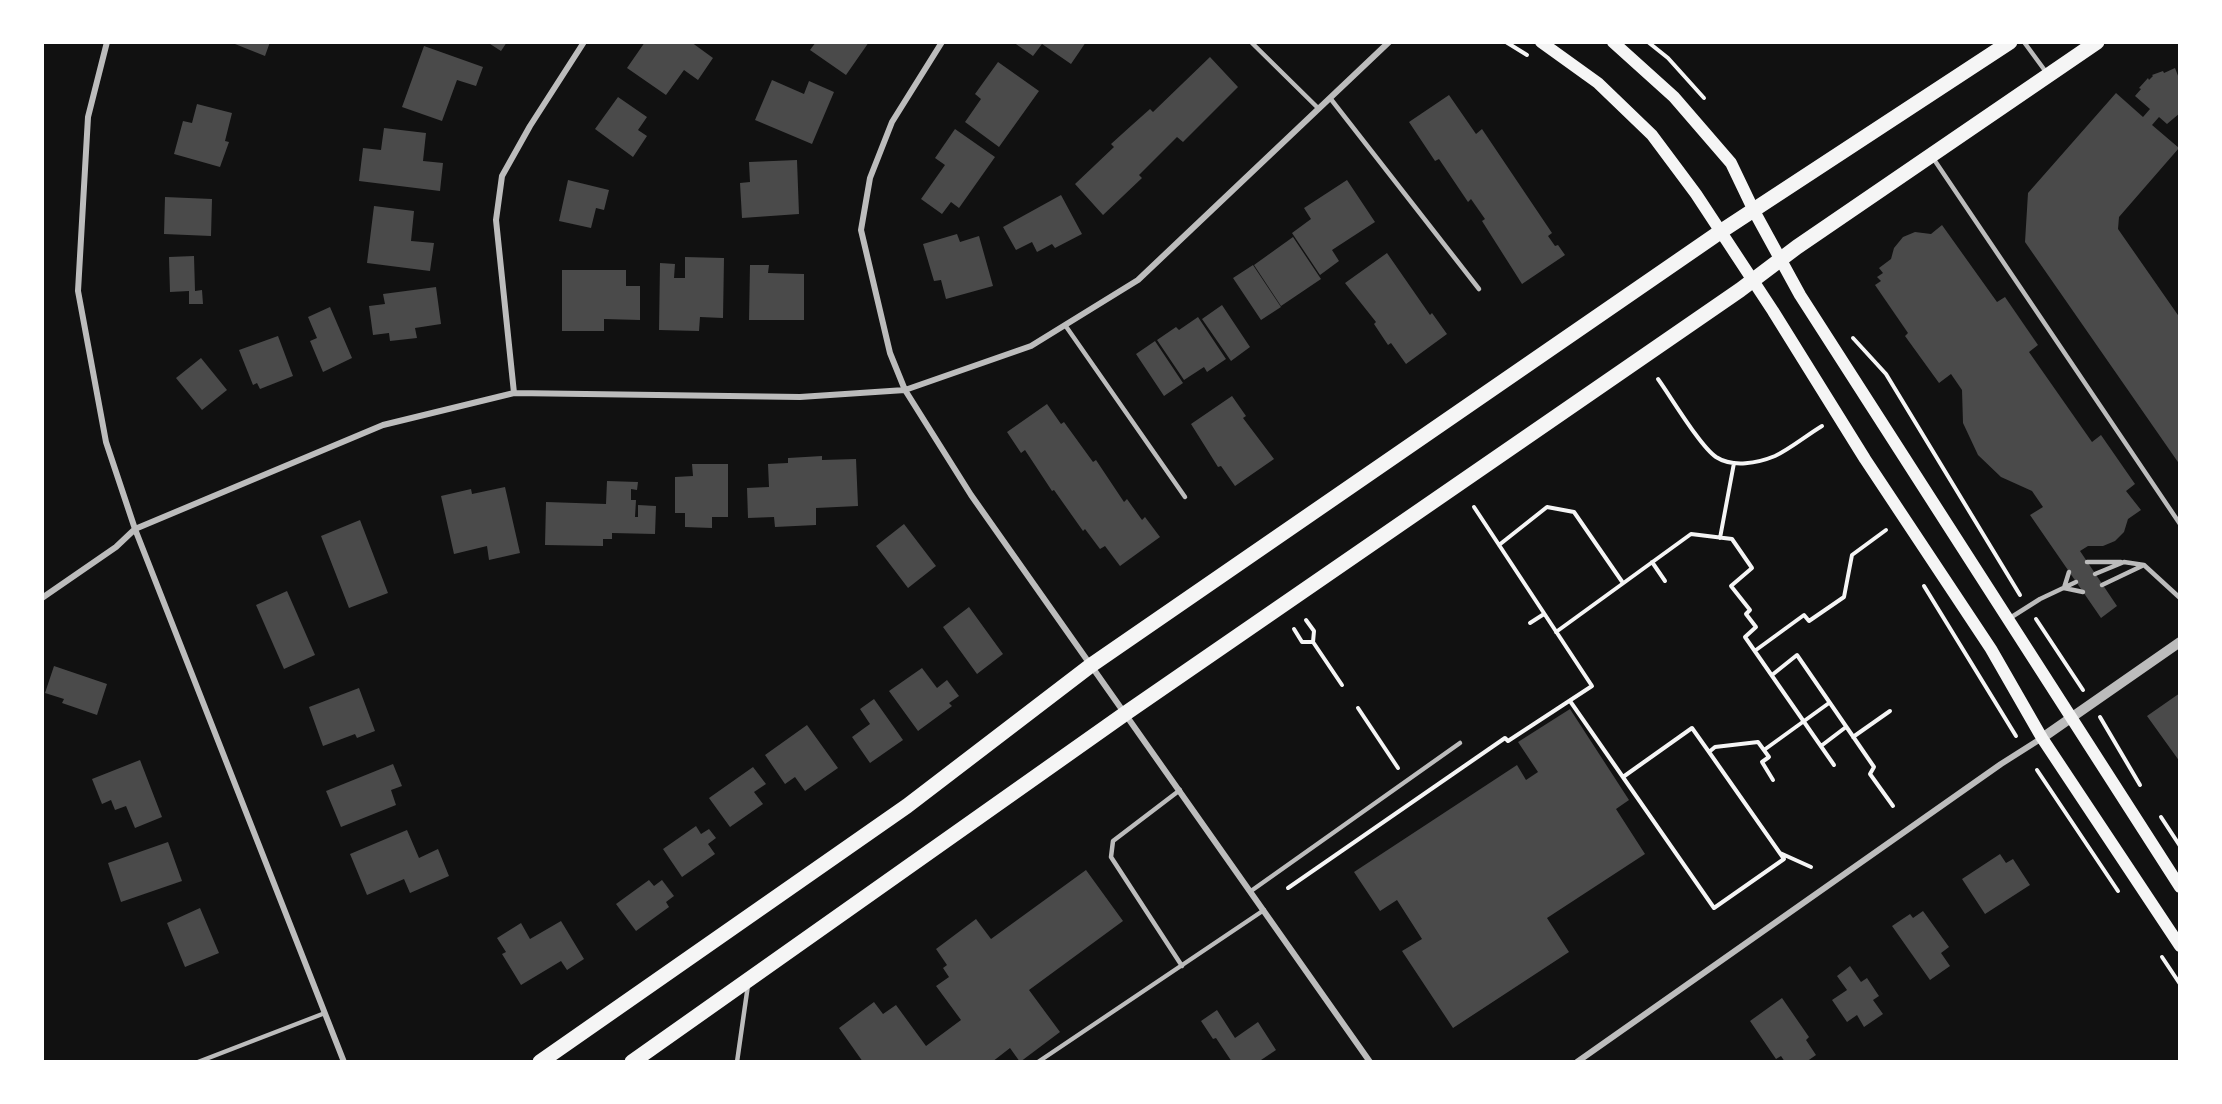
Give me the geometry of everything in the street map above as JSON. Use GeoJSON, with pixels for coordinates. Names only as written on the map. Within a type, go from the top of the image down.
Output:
{"type":"FeatureCollection","features":[{"type":"Feature","properties":{"kind":"main road"},"geometry":{"type":"LineString","coordinates":[[1541,42],[1598,83],[1652,135],[1696,194],[1865,459],[1991,649],[2042,738],[2180,946]]}},
{"type":"Feature","properties":{"kind":"main road"},"geometry":{"type":"LineString","coordinates":[[1613,42],[1674,97],[1731,163],[1780,261],[1800,295],[2180,887]]}},
{"type":"Feature","properties":{"kind":"main road"},"geometry":{"type":"LineString","coordinates":[[540,1062],[907,806],[1090,666],[1720,232],[2010,42]]}},
{"type":"Feature","properties":{"kind":"main road"},"geometry":{"type":"LineString","coordinates":[[632,1062],[1126,713],[2097,42]]}},
{"type":"Feature","properties":{"kind":"street"},"geometry":{"type":"LineString","coordinates":[[107,42],[88,117],[78,291],[106,442],[135,529],[344,1062]]}},
{"type":"Feature","properties":{"kind":"street"},"geometry":{"type":"LineString","coordinates":[[514,393],[496,220],[502,176],[530,126],[584,42]]}},
{"type":"Feature","properties":{"kind":"street"},"geometry":{"type":"LineString","coordinates":[[942,42],[892,122],[870,178],[861,230],[890,353],[905,390],[971,495],[1370,1062]]}},
{"type":"Feature","properties":{"kind":"street"},"geometry":{"type":"LineString","coordinates":[[42,598],[116,547],[135,529],[383,425],[514,393],[800,397],[905,390],[1031,346],[1138,280],[1389,42]]}},
{"type":"Feature","properties":{"kind":"street"},"geometry":{"type":"LineString","coordinates":[[1577,1062],[2180,642]]}},
{"type":"Feature","properties":{"kind":"lane"},"geometry":{"type":"LineString","coordinates":[[1251,42],[1319,109]]}},
{"type":"Feature","properties":{"kind":"lane"},"geometry":{"type":"LineString","coordinates":[[2024,42],[2050,76]]}},
{"type":"Feature","properties":{"kind":"lane"},"geometry":{"type":"LineString","coordinates":[[1330,98],[1479,289]]}},
{"type":"Feature","properties":{"kind":"lane"},"geometry":{"type":"LineString","coordinates":[[1932,156],[2180,524]]}},
{"type":"Feature","properties":{"kind":"lane"},"geometry":{"type":"LineString","coordinates":[[1065,325],[1185,497]]}},
{"type":"Feature","properties":{"kind":"lane"},"geometry":{"type":"LineString","coordinates":[[2087,562],[2124,562],[2144,565],[2180,598]]}},
{"type":"Feature","properties":{"kind":"lane"},"geometry":{"type":"LineString","coordinates":[[2095,574],[2124,562]]}},
{"type":"Feature","properties":{"kind":"lane"},"geometry":{"type":"LineString","coordinates":[[2102,585],[2144,565]]}},
{"type":"Feature","properties":{"kind":"lane"},"geometry":{"type":"LineString","coordinates":[[2064,588],[2069,572]]}},
{"type":"Feature","properties":{"kind":"lane"},"geometry":{"type":"LineString","coordinates":[[2009,618],[2076,582]]}},
{"type":"Feature","properties":{"kind":"lane"},"geometry":{"type":"LineString","coordinates":[[2064,588],[2083,592]]}},
{"type":"Feature","properties":{"kind":"lane"},"geometry":{"type":"LineString","coordinates":[[1251,891],[1460,743]]}},
{"type":"Feature","properties":{"kind":"lane"},"geometry":{"type":"LineString","coordinates":[[1180,790],[1113,841],[1111,857],[1182,966]]}},
{"type":"Feature","properties":{"kind":"lane"},"geometry":{"type":"LineString","coordinates":[[1041,1061],[1264,910]]}},
{"type":"Feature","properties":{"kind":"lane"},"geometry":{"type":"LineString","coordinates":[[737,1062],[748,980]]}},
{"type":"Feature","properties":{"kind":"lane"},"geometry":{"type":"LineString","coordinates":[[198,1062],[325,1013]]}},
{"type":"Feature","properties":{"kind":"path"},"geometry":{"type":"LineString","coordinates":[[1506,42],[1521,52]]}},
{"type":"Feature","properties":{"kind":"path"},"geometry":{"type":"LineString","coordinates":[[1648,42],[1668,58],[1711,107]]}},
{"type":"Feature","properties":{"kind":"path"},"geometry":{"type":"LineString","coordinates":[[1852,337],[1886,375],[2028,607],[2092,703],[2143,790]]}},
{"type":"Feature","properties":{"kind":"path"},"geometry":{"type":"LineString","coordinates":[[1658,379],[1716,457],[1734,463],[1752,463],[1767,459],[1822,426]]}},
{"type":"Feature","properties":{"kind":"path"},"geometry":{"type":"LineString","coordinates":[[1720,538],[1734,463]]}},
{"type":"Feature","properties":{"kind":"path"},"geometry":{"type":"LineString","coordinates":[[1288,888],[1505,738],[1508,741],[1592,686],[1474,507]]}},
{"type":"Feature","properties":{"kind":"path"},"geometry":{"type":"LineString","coordinates":[[1499,545],[1547,507],[1574,512],[1623,583]]}},
{"type":"Feature","properties":{"kind":"path"},"geometry":{"type":"LineString","coordinates":[[1756,650],[1804,615],[1809,621],[1844,597],[1852,555],[1886,530]]}},
{"type":"Feature","properties":{"kind":"path"},"geometry":{"type":"LineString","coordinates":[[1556,632],[1691,534],[1732,539],[1752,568],[1731,586],[1750,610],[1746,614],[1756,627],[1745,637],[1834,765]]}},
{"type":"Feature","properties":{"kind":"path"},"geometry":{"type":"LineString","coordinates":[[1652,562],[1665,581]]}},
{"type":"Feature","properties":{"kind":"path"},"geometry":{"type":"LineString","coordinates":[[1530,624],[1545,614]]}},
{"type":"Feature","properties":{"kind":"path"},"geometry":{"type":"LineString","coordinates":[[1306,620],[1314,631],[1313,642],[1342,685]]}},
{"type":"Feature","properties":{"kind":"path"},"geometry":{"type":"LineString","coordinates":[[1294,629],[1302,642],[1313,642]]}},
{"type":"Feature","properties":{"kind":"path"},"geometry":{"type":"LineString","coordinates":[[1772,675],[1797,656],[1874,767],[1870,774],[1893,806]]}},
{"type":"Feature","properties":{"kind":"path"},"geometry":{"type":"LineString","coordinates":[[1570,701],[1714,908],[1784,859],[1692,728],[1623,777]]}},
{"type":"Feature","properties":{"kind":"path"},"geometry":{"type":"LineString","coordinates":[[1764,750],[1829,703]]}},
{"type":"Feature","properties":{"kind":"path"},"geometry":{"type":"LineString","coordinates":[[1358,708],[1398,768]]}},
{"type":"Feature","properties":{"kind":"path"},"geometry":{"type":"LineString","coordinates":[[1853,737],[1890,711]]}},
{"type":"Feature","properties":{"kind":"path"},"geometry":{"type":"LineString","coordinates":[[1821,746],[1846,727]]}},
{"type":"Feature","properties":{"kind":"path"},"geometry":{"type":"LineString","coordinates":[[1709,752],[1715,747],[1758,742],[1769,758],[1762,762],[1773,780]]}},
{"type":"Feature","properties":{"kind":"path"},"geometry":{"type":"LineString","coordinates":[[2156,809],[2180,846]]}},
{"type":"Feature","properties":{"kind":"path"},"geometry":{"type":"LineString","coordinates":[[1780,853],[1811,867]]}},
{"type":"Feature","properties":{"kind":"building"},"geometry":{"type":"Polygon","coordinates":[[[230,42],[270,42],[265,56],[230,42]]]}},
{"type":"Feature","properties":{"kind":"building"},"geometry":{"type":"Polygon","coordinates":[[[487,42],[507,42],[501,51],[487,42]]]}},
{"type":"Feature","properties":{"kind":"building"},"geometry":{"type":"Polygon","coordinates":[[[645,42],[691,42],[713,58],[698,80],[684,70],[666,95],[627,68],[645,42]]]}},
{"type":"Feature","properties":{"kind":"building"},"geometry":{"type":"Polygon","coordinates":[[[816,42],[869,42],[846,75],[810,50],[816,42]]]}},
{"type":"Feature","properties":{"kind":"building"},"geometry":{"type":"Polygon","coordinates":[[[1013,42],[1086,42],[1071,64],[1042,44],[1033,56],[1013,42]]]}},
{"type":"Feature","properties":{"kind":"building"},"geometry":{"type":"Polygon","coordinates":[[[424,46],[483,67],[476,86],[457,80],[442,121],[402,107],[424,46]]]}},
{"type":"Feature","properties":{"kind":"building"},"geometry":{"type":"Polygon","coordinates":[[[1210,57],[1238,87],[1183,142],[1177,137],[1139,175],[1142,178],[1103,215],[1075,184],[1114,147],[1111,144],[1150,109],[1153,112],[1210,57]]]}},
{"type":"Feature","properties":{"kind":"building"},"geometry":{"type":"Polygon","coordinates":[[[998,62],[1039,91],[999,147],[965,122],[981,99],[975,94],[998,62]]]}},
{"type":"Feature","properties":{"kind":"building"},"geometry":{"type":"Polygon","coordinates":[[[2175,68],[2180,81],[2180,113],[2167,124],[2159,117],[2152,125],[2179,148],[2119,217],[2118,229],[2180,318],[2180,465],[2025,242],[2028,193],[2116,93],[2143,117],[2150,109],[2135,96],[2141,89],[2139,88],[2152,75],[2175,68]]]}},
{"type":"Feature","properties":{"kind":"building"},"geometry":{"type":"Polygon","coordinates":[[[772,80],[804,94],[809,81],[834,92],[812,144],[755,120],[772,80]]]}},
{"type":"Feature","properties":{"kind":"building"},"geometry":{"type":"Polygon","coordinates":[[[1449,95],[1476,134],[1482,129],[1552,233],[1548,236],[1565,255],[1522,284],[1482,221],[1485,219],[1471,199],[1468,202],[1439,159],[1435,161],[1409,122],[1449,95]]]}},
{"type":"Feature","properties":{"kind":"building"},"geometry":{"type":"Polygon","coordinates":[[[618,97],[647,117],[638,130],[647,136],[633,157],[595,129],[618,97]]]}},
{"type":"Feature","properties":{"kind":"building"},"geometry":{"type":"Polygon","coordinates":[[[197,104],[232,113],[225,141],[229,142],[220,167],[174,154],[183,121],[192,123],[197,104]]]}},
{"type":"Feature","properties":{"kind":"building"},"geometry":{"type":"Polygon","coordinates":[[[384,128],[426,133],[423,161],[443,163],[440,191],[359,181],[363,148],[381,150],[384,128]]]}},
{"type":"Feature","properties":{"kind":"building"},"geometry":{"type":"Polygon","coordinates":[[[955,129],[995,157],[959,208],[951,202],[942,214],[921,199],[945,165],[935,158],[955,129]]]}},
{"type":"Feature","properties":{"kind":"building"},"geometry":{"type":"Polygon","coordinates":[[[797,160],[799,214],[742,218],[740,183],[750,182],[749,162],[797,160]]]}},
{"type":"Feature","properties":{"kind":"building"},"geometry":{"type":"Polygon","coordinates":[[[568,180],[609,190],[604,210],[596,208],[591,228],[559,221],[568,180]]]}},
{"type":"Feature","properties":{"kind":"building"},"geometry":{"type":"Polygon","coordinates":[[[1347,180],[1375,222],[1332,250],[1339,261],[1320,275],[1292,233],[1311,219],[1304,208],[1347,180]]]}},
{"type":"Feature","properties":{"kind":"building"},"geometry":{"type":"Polygon","coordinates":[[[1061,195],[1082,234],[1055,248],[1052,244],[1037,252],[1032,242],[1016,250],[1003,227],[1061,195]]]}},
{"type":"Feature","properties":{"kind":"building"},"geometry":{"type":"Polygon","coordinates":[[[165,197],[212,199],[211,236],[164,234],[165,197]]]}},
{"type":"Feature","properties":{"kind":"building"},"geometry":{"type":"Polygon","coordinates":[[[374,206],[414,211],[411,241],[434,243],[430,271],[367,263],[374,206]]]}},
{"type":"Feature","properties":{"kind":"building"},"geometry":{"type":"Polygon","coordinates":[[[1942,225],[1997,302],[2005,297],[2038,345],[2029,352],[2092,442],[2101,435],[2135,484],[2126,491],[2141,510],[2128,519],[2124,532],[2115,541],[2103,546],[2088,546],[2080,551],[2117,606],[2101,618],[2030,515],[2043,507],[2032,491],[2001,477],[1978,455],[1963,423],[1962,390],[1951,374],[1939,383],[1905,336],[1908,333],[1875,285],[1881,281],[1877,277],[1883,273],[1879,268],[1891,259],[1894,248],[1903,237],[1915,232],[1931,234],[1942,225]]]}},
{"type":"Feature","properties":{"kind":"building"},"geometry":{"type":"Polygon","coordinates":[[[957,234],[960,242],[979,236],[993,286],[946,299],[941,280],[934,281],[923,244],[957,234]]]}},
{"type":"Feature","properties":{"kind":"building"},"geometry":{"type":"Polygon","coordinates":[[[1293,237],[1321,279],[1281,306],[1254,265],[1293,237]]]}},
{"type":"Feature","properties":{"kind":"building"},"geometry":{"type":"Polygon","coordinates":[[[1387,253],[1430,315],[1432,313],[1447,334],[1406,364],[1391,343],[1388,345],[1374,324],[1376,322],[1345,283],[1387,253]]]}},
{"type":"Feature","properties":{"kind":"building"},"geometry":{"type":"Polygon","coordinates":[[[194,256],[195,291],[202,290],[203,304],[189,304],[189,291],[170,292],[169,257],[194,256]]]}},
{"type":"Feature","properties":{"kind":"building"},"geometry":{"type":"Polygon","coordinates":[[[685,257],[724,258],[723,318],[700,317],[699,331],[659,330],[660,263],[675,264],[674,278],[685,278],[685,257]]]}},
{"type":"Feature","properties":{"kind":"building"},"geometry":{"type":"Polygon","coordinates":[[[750,265],[769,265],[768,273],[804,274],[804,320],[749,320],[750,265]]]}},
{"type":"Feature","properties":{"kind":"building"},"geometry":{"type":"Polygon","coordinates":[[[1253,265],[1281,307],[1261,320],[1233,278],[1253,265]]]}},
{"type":"Feature","properties":{"kind":"building"},"geometry":{"type":"Polygon","coordinates":[[[562,270],[626,270],[626,286],[640,286],[640,320],[604,319],[604,331],[562,331],[562,270]]]}},
{"type":"Feature","properties":{"kind":"building"},"geometry":{"type":"Polygon","coordinates":[[[436,287],[441,324],[415,328],[417,338],[390,341],[389,333],[373,335],[369,306],[385,304],[383,294],[436,287]]]}},
{"type":"Feature","properties":{"kind":"building"},"geometry":{"type":"Polygon","coordinates":[[[1222,305],[1250,347],[1231,361],[1202,319],[1222,305]]]}},
{"type":"Feature","properties":{"kind":"building"},"geometry":{"type":"Polygon","coordinates":[[[330,307],[352,358],[323,372],[310,341],[317,338],[308,317],[330,307]]]}},
{"type":"Feature","properties":{"kind":"building"},"geometry":{"type":"Polygon","coordinates":[[[1198,317],[1226,359],[1207,372],[1204,367],[1184,380],[1157,340],[1176,327],[1179,330],[1198,317]]]}},
{"type":"Feature","properties":{"kind":"building"},"geometry":{"type":"Polygon","coordinates":[[[278,336],[293,376],[260,389],[257,383],[253,385],[239,350],[278,336]]]}},
{"type":"Feature","properties":{"kind":"building"},"geometry":{"type":"Polygon","coordinates":[[[1155,341],[1183,383],[1164,396],[1136,354],[1155,341]]]}},
{"type":"Feature","properties":{"kind":"building"},"geometry":{"type":"Polygon","coordinates":[[[201,358],[227,390],[202,410],[176,378],[201,358]]]}},
{"type":"Feature","properties":{"kind":"building"},"geometry":{"type":"Polygon","coordinates":[[[1232,396],[1246,416],[1243,418],[1274,459],[1235,486],[1221,466],[1218,467],[1191,424],[1232,396]]]}},
{"type":"Feature","properties":{"kind":"building"},"geometry":{"type":"Polygon","coordinates":[[[1047,404],[1061,424],[1064,422],[1093,462],[1096,460],[1124,502],[1127,499],[1142,520],[1145,517],[1160,537],[1120,566],[1105,546],[1100,549],[1085,529],[1083,531],[1054,490],[1052,491],[1025,450],[1021,453],[1007,432],[1047,404]]]}},
{"type":"Feature","properties":{"kind":"building"},"geometry":{"type":"Polygon","coordinates":[[[822,456],[822,460],[856,459],[858,506],[816,508],[816,525],[775,527],[774,517],[748,518],[747,488],[769,487],[768,464],[788,463],[788,458],[822,456]]]}},
{"type":"Feature","properties":{"kind":"building"},"geometry":{"type":"Polygon","coordinates":[[[692,464],[728,464],[728,517],[712,517],[712,528],[685,527],[685,513],[675,513],[675,477],[693,476],[692,464]]]}},
{"type":"Feature","properties":{"kind":"building"},"geometry":{"type":"Polygon","coordinates":[[[607,481],[638,482],[637,490],[631,489],[631,500],[636,500],[635,517],[638,517],[638,505],[656,506],[655,534],[612,533],[612,539],[603,539],[603,546],[545,545],[546,502],[606,504],[607,481]]]}},
{"type":"Feature","properties":{"kind":"building"},"geometry":{"type":"Polygon","coordinates":[[[505,487],[520,553],[489,560],[487,546],[454,554],[441,496],[471,489],[472,494],[505,487]]]}},
{"type":"Feature","properties":{"kind":"building"},"geometry":{"type":"Polygon","coordinates":[[[360,520],[388,593],[349,608],[321,536],[360,520]]]}},
{"type":"Feature","properties":{"kind":"building"},"geometry":{"type":"Polygon","coordinates":[[[904,524],[936,566],[908,588],[876,546],[904,524]]]}},
{"type":"Feature","properties":{"kind":"building"},"geometry":{"type":"Polygon","coordinates":[[[287,591],[315,655],[284,669],[256,605],[287,591]]]}},
{"type":"Feature","properties":{"kind":"building"},"geometry":{"type":"Polygon","coordinates":[[[969,607],[1003,654],[977,674],[943,627],[969,607]]]}},
{"type":"Feature","properties":{"kind":"building"},"geometry":{"type":"Polygon","coordinates":[[[54,666],[107,684],[97,715],[62,703],[64,699],[45,693],[54,666]]]}},
{"type":"Feature","properties":{"kind":"building"},"geometry":{"type":"Polygon","coordinates":[[[922,668],[937,688],[947,680],[959,696],[949,703],[952,706],[918,731],[889,691],[922,668]]]}},
{"type":"Feature","properties":{"kind":"building"},"geometry":{"type":"Polygon","coordinates":[[[359,688],[375,731],[357,738],[355,734],[323,746],[309,707],[359,688]]]}},
{"type":"Feature","properties":{"kind":"building"},"geometry":{"type":"Polygon","coordinates":[[[2180,693],[2180,762],[2147,716],[2180,693]]]}},
{"type":"Feature","properties":{"kind":"building"},"geometry":{"type":"Polygon","coordinates":[[[874,699],[903,740],[870,763],[852,737],[870,724],[860,709],[874,699]]]}},
{"type":"Feature","properties":{"kind":"building"},"geometry":{"type":"Polygon","coordinates":[[[1570,709],[1629,800],[1616,809],[1645,854],[1547,918],[1569,952],[1453,1028],[1402,951],[1422,939],[1397,900],[1380,911],[1354,872],[1517,765],[1526,780],[1538,772],[1518,742],[1570,709]]]}},
{"type":"Feature","properties":{"kind":"building"},"geometry":{"type":"Polygon","coordinates":[[[807,725],[838,768],[805,791],[795,777],[785,784],[765,755],[807,725]]]}},
{"type":"Feature","properties":{"kind":"building"},"geometry":{"type":"Polygon","coordinates":[[[140,760],[162,817],[135,828],[126,806],[115,810],[111,800],[102,804],[92,779],[140,760]]]}},
{"type":"Feature","properties":{"kind":"building"},"geometry":{"type":"Polygon","coordinates":[[[393,764],[402,786],[391,790],[396,805],[341,827],[326,791],[393,764]]]}},
{"type":"Feature","properties":{"kind":"building"},"geometry":{"type":"Polygon","coordinates":[[[753,767],[766,784],[754,792],[763,804],[730,827],[709,798],[753,767]]]}},
{"type":"Feature","properties":{"kind":"building"},"geometry":{"type":"Polygon","coordinates":[[[696,826],[701,834],[709,829],[716,838],[708,844],[715,854],[682,877],[663,849],[696,826]]]}},
{"type":"Feature","properties":{"kind":"building"},"geometry":{"type":"Polygon","coordinates":[[[407,830],[419,858],[438,849],[449,876],[410,893],[404,879],[367,895],[350,854],[407,830]]]}},
{"type":"Feature","properties":{"kind":"building"},"geometry":{"type":"Polygon","coordinates":[[[168,842],[182,881],[121,902],[108,863],[168,842]]]}},
{"type":"Feature","properties":{"kind":"building"},"geometry":{"type":"Polygon","coordinates":[[[2000,854],[2006,863],[2013,859],[2030,885],[1985,914],[1962,879],[2000,854]]]}},
{"type":"Feature","properties":{"kind":"building"},"geometry":{"type":"Polygon","coordinates":[[[1086,870],[1123,921],[1029,990],[1060,1032],[1020,1062],[1010,1048],[992,1062],[863,1062],[839,1028],[874,1002],[883,1014],[896,1005],[926,1046],[961,1020],[936,986],[949,977],[943,968],[947,965],[936,949],[976,919],[991,939],[1086,870]]]}},
{"type":"Feature","properties":{"kind":"building"},"geometry":{"type":"Polygon","coordinates":[[[649,880],[654,886],[662,880],[674,896],[666,902],[669,907],[636,931],[616,904],[649,880]]]}},
{"type":"Feature","properties":{"kind":"building"},"geometry":{"type":"Polygon","coordinates":[[[200,908],[219,953],[185,967],[167,923],[200,908]]]}},
{"type":"Feature","properties":{"kind":"building"},"geometry":{"type":"Polygon","coordinates":[[[1923,911],[1949,947],[1941,953],[1950,966],[1930,980],[1892,926],[1910,914],[1913,918],[1923,911]]]}},
{"type":"Feature","properties":{"kind":"building"},"geometry":{"type":"Polygon","coordinates":[[[561,921],[584,959],[567,970],[561,961],[521,985],[502,954],[506,952],[497,938],[521,923],[530,939],[561,921]]]}},
{"type":"Feature","properties":{"kind":"building"},"geometry":{"type":"Polygon","coordinates":[[[1850,966],[1861,982],[1867,978],[1879,996],[1873,1000],[1883,1014],[1864,1027],[1857,1015],[1847,1022],[1832,1000],[1847,990],[1837,976],[1850,966]]]}},
{"type":"Feature","properties":{"kind":"building"},"geometry":{"type":"Polygon","coordinates":[[[1782,998],[1809,1037],[1806,1040],[1816,1055],[1806,1062],[1785,1062],[1781,1056],[1776,1059],[1750,1021],[1782,998]]]}},
{"type":"Feature","properties":{"kind":"building"},"geometry":{"type":"Polygon","coordinates":[[[1217,1010],[1235,1038],[1258,1022],[1276,1050],[1258,1062],[1232,1062],[1201,1021],[1217,1010]]]}}]}
